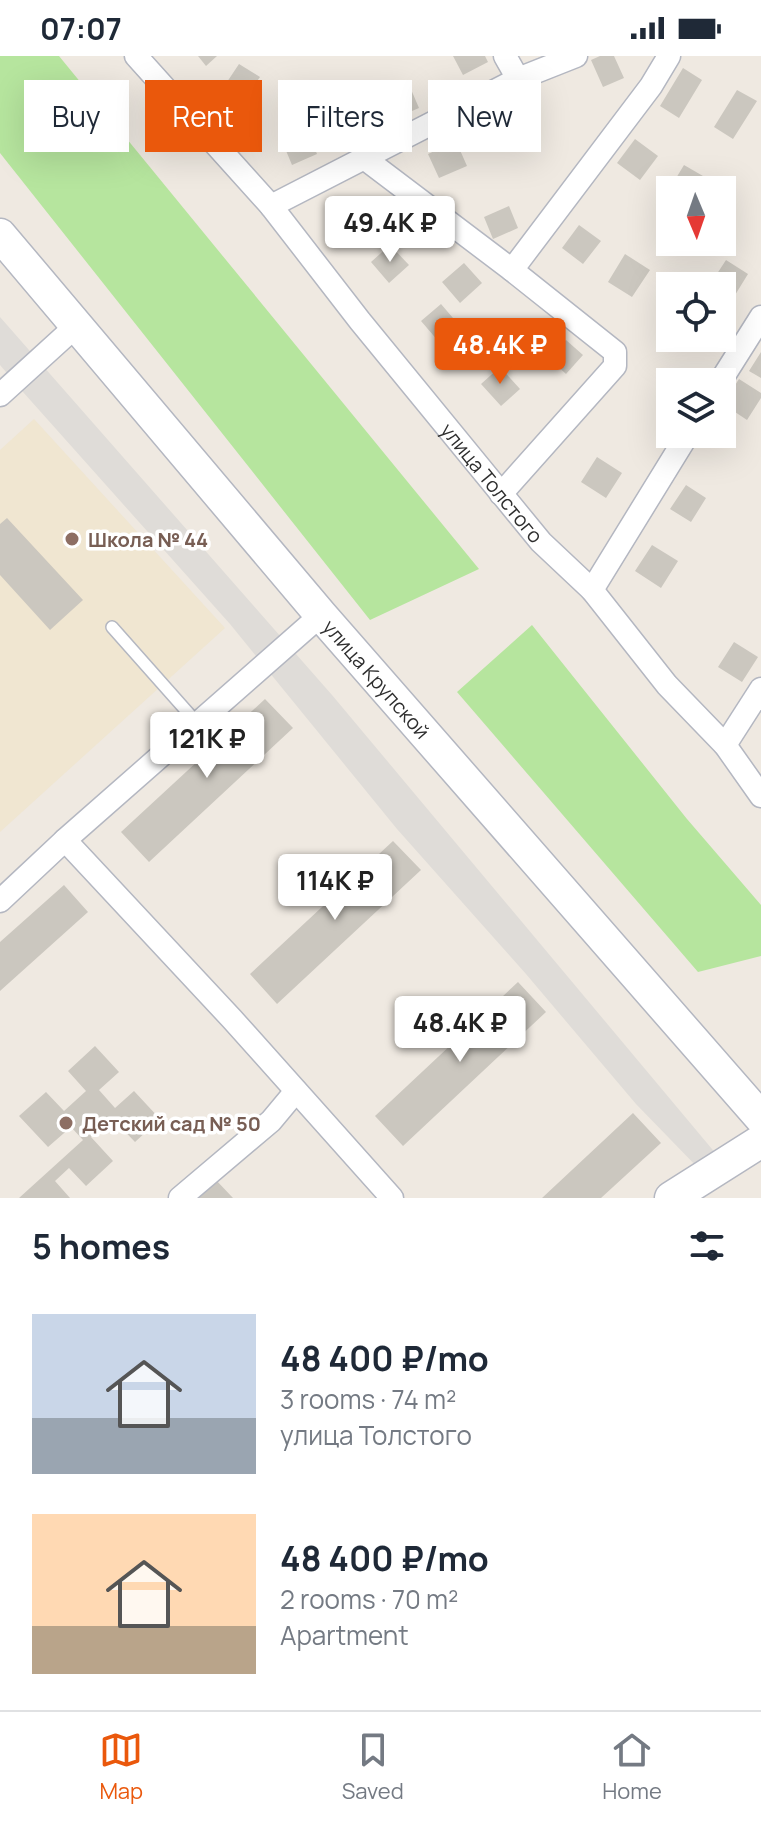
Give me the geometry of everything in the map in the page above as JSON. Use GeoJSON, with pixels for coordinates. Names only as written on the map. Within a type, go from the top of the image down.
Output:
{"type":"FeatureCollection","features":[{"type":"Feature","properties":{"kind":"street","name":"улица Толстого"},"geometry":{"type":"LineString","coordinates":[[136,56],[271,206],[501,494],[541,542],[592,590],[667,685],[725,745],[761,796]]}},
{"type":"Feature","properties":{"kind":"street"},"geometry":{"type":"LineString","coordinates":[[505,56],[518,79]]}},
{"type":"Feature","properties":{"kind":"street"},"geometry":{"type":"LineString","coordinates":[[271,206],[518,79],[576,56]]}},
{"type":"Feature","properties":{"kind":"street"},"geometry":{"type":"LineString","coordinates":[[512,270],[634,110],[669,56]]}},
{"type":"Feature","properties":{"kind":"street"},"geometry":{"type":"LineString","coordinates":[[364,158],[615,352],[615,366],[501,494]]}},
{"type":"Feature","properties":{"kind":"street","name":"улица Крупской"},"geometry":{"type":"LineString","coordinates":[[0,235],[321,615],[761,1118]]}},
{"type":"Feature","properties":{"kind":"street"},"geometry":{"type":"LineString","coordinates":[[729,368],[761,317]]}},
{"type":"Feature","properties":{"kind":"street"},"geometry":{"type":"LineString","coordinates":[[0,395],[76,326]]}},
{"type":"Feature","properties":{"kind":"street"},"geometry":{"type":"LineString","coordinates":[[592,590],[679,448]]}},
{"type":"Feature","properties":{"kind":"street"},"geometry":{"type":"LineString","coordinates":[[0,901],[321,615]]}},
{"type":"Feature","properties":{"kind":"street"},"geometry":{"type":"LineString","coordinates":[[725,745],[761,689]]}},
{"type":"Feature","properties":{"kind":"street"},"geometry":{"type":"LineString","coordinates":[[65,840],[392,1198]]}},
{"type":"Feature","properties":{"kind":"street"},"geometry":{"type":"LineString","coordinates":[[180,1198],[271,1121],[296,1091]]}},
{"type":"Feature","properties":{"kind":"street"},"geometry":{"type":"LineString","coordinates":[[671,1198],[761,1141]]}},
{"type":"Feature","properties":{"kind":"lane"},"geometry":{"type":"LineString","coordinates":[[112,627],[198,724]]}},
{"type":"Feature","properties":{"kind":"shaded area"},"geometry":{"type":"Polygon","coordinates":[[[0,317],[332,695],[722,1161],[702,1172],[636,1104],[397,829],[230,624],[23,392],[0,365],[0,317]]]}},
{"type":"Feature","properties":{"kind":"shaded area","name":"Школа № 44"},"geometry":{"type":"Polygon","coordinates":[[[34,419],[225,628],[0,832],[0,450],[34,419]]]}},
{"type":"Feature","properties":{"kind":"green space"},"geometry":{"type":"Polygon","coordinates":[[[0,56],[59,56],[79,80],[24,80],[24,152],[129,152],[129,142],[479,569],[370,620],[0,153],[0,56]]]}},
{"type":"Feature","properties":{"kind":"green space"},"geometry":{"type":"Polygon","coordinates":[[[532,625],[687,819],[761,905],[761,956],[698,972],[457,692],[532,625]]]}},
{"type":"Feature","properties":{"kind":"building"},"geometry":{"type":"Polygon","coordinates":[[[198,56],[217,56],[206,66],[198,56]]]}},
{"type":"Feature","properties":{"kind":"building"},"geometry":{"type":"Polygon","coordinates":[[[453,56],[485,56],[488,62],[463,75],[453,56]]]}},
{"type":"Feature","properties":{"kind":"building"},"geometry":{"type":"Polygon","coordinates":[[[614,56],[624,78],[603,87],[591,60],[614,56]]]}},
{"type":"Feature","properties":{"kind":"building"},"geometry":{"type":"Polygon","coordinates":[[[239,64],[260,77],[258,80],[228,80],[239,64]]]}},
{"type":"Feature","properties":{"kind":"building"},"geometry":{"type":"Polygon","coordinates":[[[683,68],[702,80],[679,118],[660,106],[683,68]]]}},
{"type":"Feature","properties":{"kind":"building"},"geometry":{"type":"Polygon","coordinates":[[[737,90],[757,101],[733,139],[714,127],[737,90]]]}},
{"type":"Feature","properties":{"kind":"building"},"geometry":{"type":"Polygon","coordinates":[[[412,92],[419,108],[412,111],[412,92]]]}},
{"type":"Feature","properties":{"kind":"building"},"geometry":{"type":"Polygon","coordinates":[[[635,139],[658,156],[640,180],[617,163],[635,139]]]}},
{"type":"Feature","properties":{"kind":"building"},"geometry":{"type":"Polygon","coordinates":[[[287,152],[316,152],[317,154],[292,165],[287,152]]]}},
{"type":"Feature","properties":{"kind":"building"},"geometry":{"type":"Polygon","coordinates":[[[461,152],[467,166],[439,178],[428,154],[461,152]]]}},
{"type":"Feature","properties":{"kind":"building"},"geometry":{"type":"Polygon","coordinates":[[[684,165],[703,176],[677,176],[684,165]]]}},
{"type":"Feature","properties":{"kind":"building"},"geometry":{"type":"Polygon","coordinates":[[[349,198],[367,219],[347,237],[329,215],[349,198]]]}},
{"type":"Feature","properties":{"kind":"building"},"geometry":{"type":"Polygon","coordinates":[[[509,206],[518,228],[493,239],[484,217],[509,206]]]}},
{"type":"Feature","properties":{"kind":"building"},"geometry":{"type":"Polygon","coordinates":[[[579,225],[601,241],[583,264],[562,248],[579,225]]]}},
{"type":"Feature","properties":{"kind":"building"},"geometry":{"type":"Polygon","coordinates":[[[390,245],[409,265],[389,283],[371,262],[390,245]]]}},
{"type":"Feature","properties":{"kind":"building"},"geometry":{"type":"Polygon","coordinates":[[[625,254],[650,270],[632,297],[608,282],[625,254]]]}},
{"type":"Feature","properties":{"kind":"building"},"geometry":{"type":"Polygon","coordinates":[[[726,260],[748,274],[736,294],[736,272],[718,272],[726,260]]]}},
{"type":"Feature","properties":{"kind":"building"},"geometry":{"type":"Polygon","coordinates":[[[464,263],[482,283],[460,303],[442,282],[464,263]]]}},
{"type":"Feature","properties":{"kind":"building"},"geometry":{"type":"Polygon","coordinates":[[[441,304],[459,325],[439,342],[421,321],[441,304]]]}},
{"type":"Feature","properties":{"kind":"building"},"geometry":{"type":"Polygon","coordinates":[[[566,340],[583,355],[566,374],[549,358],[566,340]]]}},
{"type":"Feature","properties":{"kind":"building"},"geometry":{"type":"Polygon","coordinates":[[[761,352],[761,378],[749,371],[761,352]]]}},
{"type":"Feature","properties":{"kind":"building"},"geometry":{"type":"Polygon","coordinates":[[[500,367],[520,389],[501,406],[481,384],[500,367]]]}},
{"type":"Feature","properties":{"kind":"building"},"geometry":{"type":"Polygon","coordinates":[[[739,379],[761,393],[747,420],[736,413],[736,384],[739,379]]]}},
{"type":"Feature","properties":{"kind":"building"},"geometry":{"type":"Polygon","coordinates":[[[597,457],[622,473],[606,498],[581,482],[597,457]]]}},
{"type":"Feature","properties":{"kind":"building"},"geometry":{"type":"Polygon","coordinates":[[[686,485],[706,498],[691,522],[670,509],[686,485]]]}},
{"type":"Feature","properties":{"kind":"building"},"geometry":{"type":"Polygon","coordinates":[[[7,518],[83,600],[50,630],[0,575],[0,524],[7,518]]]}},
{"type":"Feature","properties":{"kind":"building"},"geometry":{"type":"Polygon","coordinates":[[[652,545],[678,561],[661,588],[635,571],[652,545]]]}},
{"type":"Feature","properties":{"kind":"building"},"geometry":{"type":"Polygon","coordinates":[[[734,642],[758,657],[742,682],[718,667],[734,642]]]}},
{"type":"Feature","properties":{"kind":"building"},"geometry":{"type":"Polygon","coordinates":[[[265,699],[293,728],[149,862],[121,832],[265,699]]]}},
{"type":"Feature","properties":{"kind":"building"},"geometry":{"type":"Polygon","coordinates":[[[393,841],[421,870],[277,1004],[250,974],[393,841]]]}},
{"type":"Feature","properties":{"kind":"building"},"geometry":{"type":"Polygon","coordinates":[[[64,885],[88,912],[0,991],[0,942],[64,885]]]}},
{"type":"Feature","properties":{"kind":"building"},"geometry":{"type":"Polygon","coordinates":[[[518,982],[546,1012],[403,1146],[375,1116],[518,982]]]}},
{"type":"Feature","properties":{"kind":"building","name":"Детский сад № 50"},"geometry":{"type":"Polygon","coordinates":[[[95,1046],[119,1072],[99,1090],[115,1108],[134,1091],[160,1119],[135,1142],[112,1118],[91,1137],[113,1161],[86,1186],[69,1168],[55,1181],[70,1198],[19,1198],[83,1140],[71,1127],[48,1147],[19,1116],[46,1092],[64,1111],[86,1091],[68,1071],[95,1046]]]}},
{"type":"Feature","properties":{"kind":"building"},"geometry":{"type":"Polygon","coordinates":[[[633,1113],[661,1143],[601,1198],[542,1198],[633,1113]]]}},
{"type":"Feature","properties":{"kind":"building"},"geometry":{"type":"Polygon","coordinates":[[[215,1179],[233,1198],[194,1198],[215,1179]]]}},
{"type":"Feature","properties":{"kind":"place","name":"Школа № 44"},"geometry":{"type":"Point","coordinates":[72,539]}},
{"type":"Feature","properties":{"kind":"place","name":"Детский сад № 50"},"geometry":{"type":"Point","coordinates":[66,1123]}}]}
